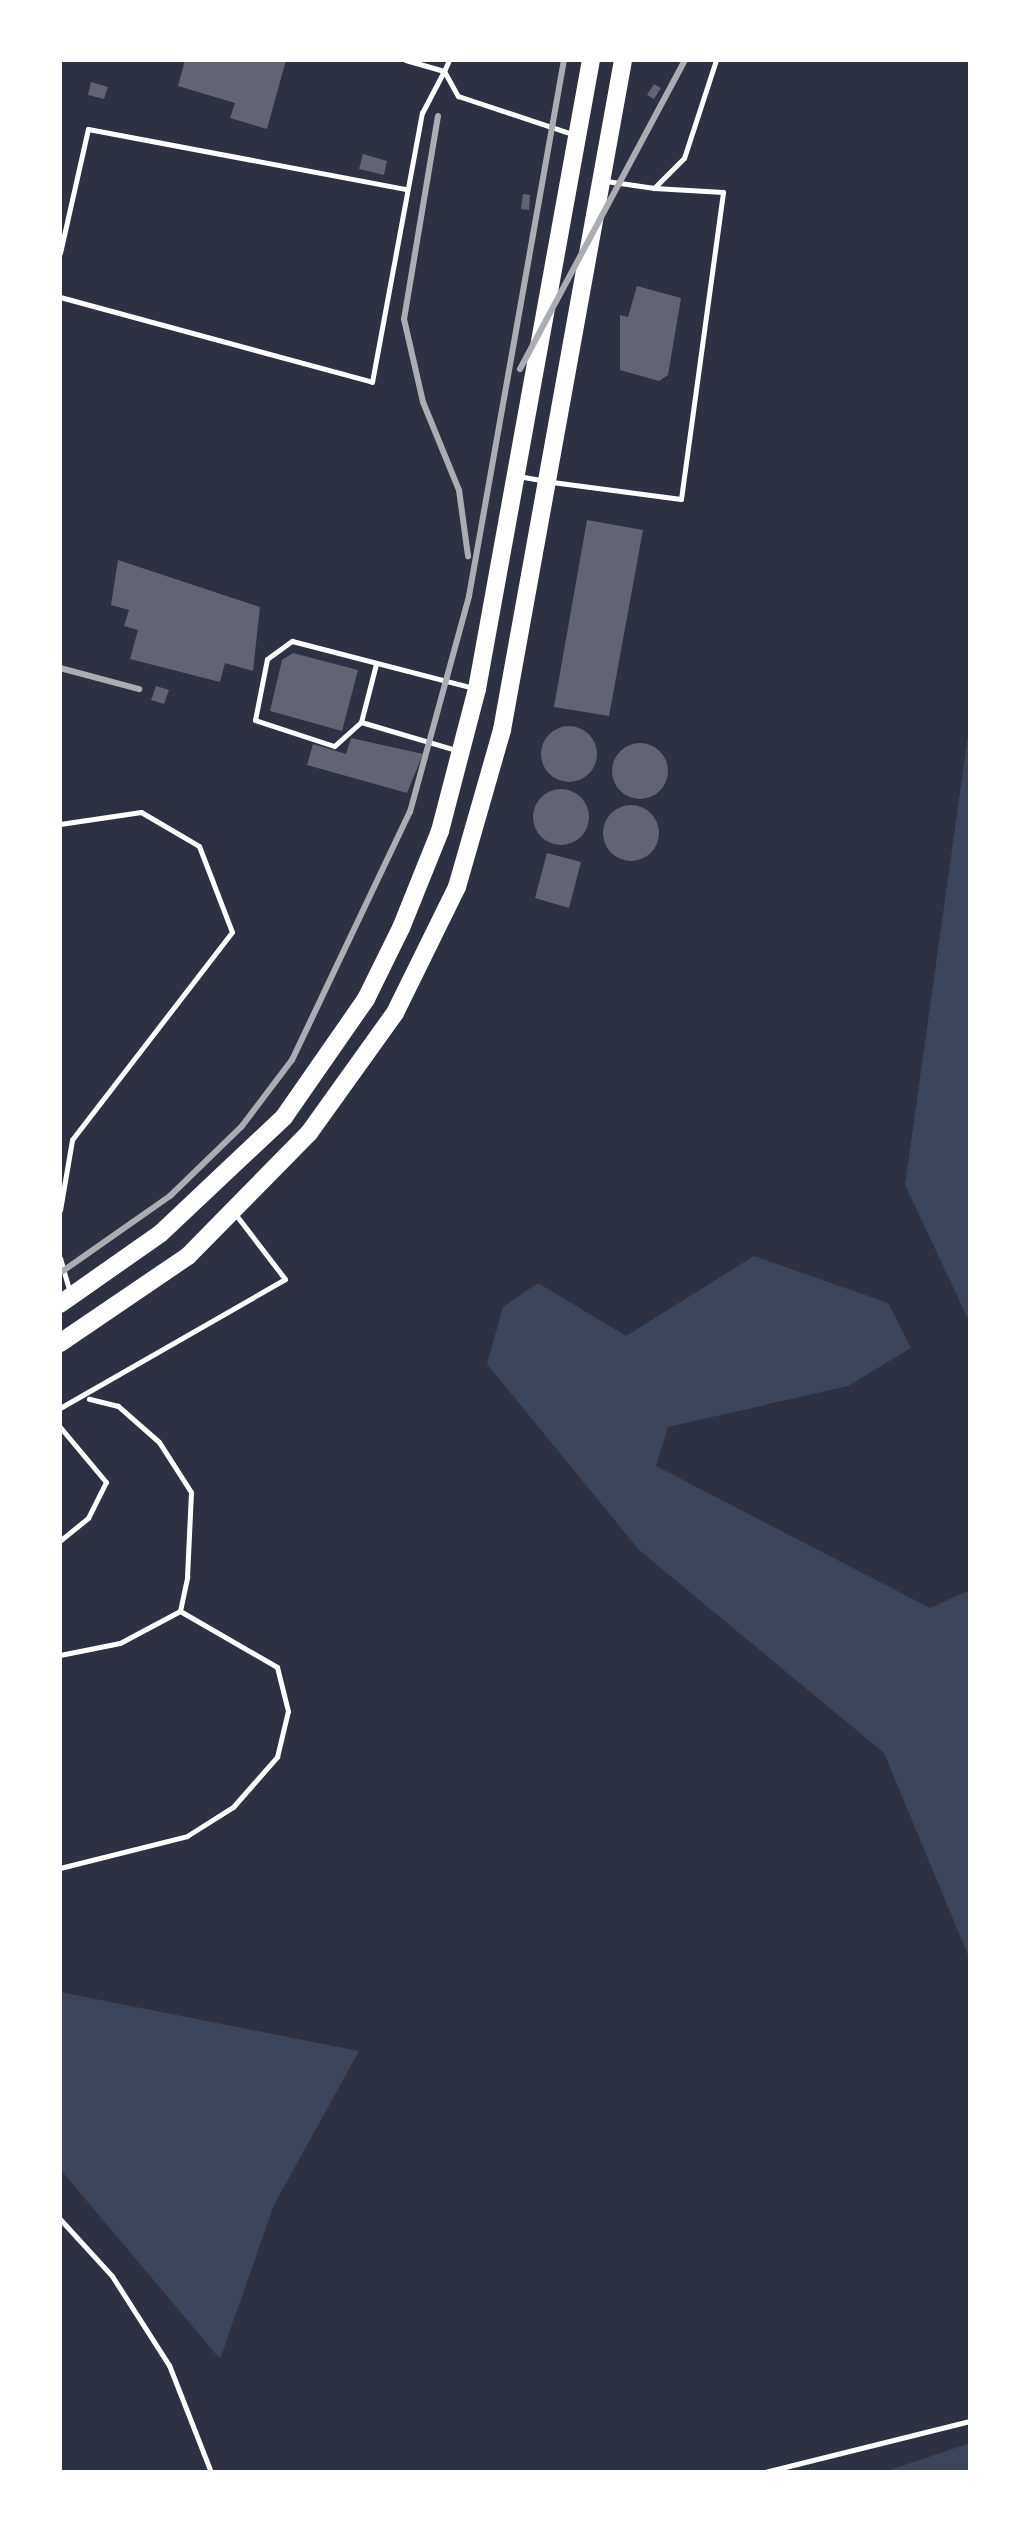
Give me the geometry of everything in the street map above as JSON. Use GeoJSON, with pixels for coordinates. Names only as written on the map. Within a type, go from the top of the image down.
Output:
{"type":"FeatureCollection","features":[{"type":"Feature","properties":{"kind":"main road"},"geometry":{"type":"LineString","coordinates":[[66,1300],[235,1167],[306,1086],[401,928],[463,752],[477,689],[591,60]]}},
{"type":"Feature","properties":{"kind":"main road"},"geometry":{"type":"LineString","coordinates":[[60,1342],[157,1279],[234,1213],[362,1062],[457,886],[498,748],[623,60]]}},
{"type":"Feature","properties":{"kind":"lane"},"geometry":{"type":"LineString","coordinates":[[406,60],[444,71],[458,96],[516,122],[577,134]]}},
{"type":"Feature","properties":{"kind":"lane"},"geometry":{"type":"LineString","coordinates":[[60,297],[372,382],[422,112],[448,60]]}},
{"type":"Feature","properties":{"kind":"lane"},"geometry":{"type":"LineString","coordinates":[[654,188],[684,158],[716,60]]}},
{"type":"Feature","properties":{"kind":"lane"},"geometry":{"type":"LineString","coordinates":[[60,253],[88,128],[407,189]]}},
{"type":"Feature","properties":{"kind":"lane"},"geometry":{"type":"LineString","coordinates":[[515,476],[681,499],[723,192],[603,181]]}},
{"type":"Feature","properties":{"kind":"lane"},"geometry":{"type":"LineString","coordinates":[[376,664],[361,722],[329,747],[265,730],[254,713],[267,659],[282,643],[376,664],[477,689]]}},
{"type":"Feature","properties":{"kind":"lane"},"geometry":{"type":"LineString","coordinates":[[361,722],[463,752]]}},
{"type":"Feature","properties":{"kind":"lane"},"geometry":{"type":"LineString","coordinates":[[60,824],[141,812],[199,846],[232,932],[72,1140],[60,1210]]}},
{"type":"Feature","properties":{"kind":"lane"},"geometry":{"type":"LineString","coordinates":[[60,1408],[89,1399],[286,1278],[234,1213]]}},
{"type":"Feature","properties":{"kind":"lane"},"geometry":{"type":"LineString","coordinates":[[60,1258],[66,1300]]}},
{"type":"Feature","properties":{"kind":"lane"},"geometry":{"type":"LineString","coordinates":[[89,1399],[118,1406],[159,1442],[191,1492],[180,1611]]}},
{"type":"Feature","properties":{"kind":"lane"},"geometry":{"type":"LineString","coordinates":[[60,1427],[106,1482],[88,1518],[60,1541]]}},
{"type":"Feature","properties":{"kind":"lane"},"geometry":{"type":"LineString","coordinates":[[60,1655],[120,1644],[180,1611]]}},
{"type":"Feature","properties":{"kind":"lane"},"geometry":{"type":"LineString","coordinates":[[60,1868],[187,1836],[232,1808],[276,1757],[288,1711],[277,1667],[180,1611]]}},
{"type":"Feature","properties":{"kind":"lane"},"geometry":{"type":"LineString","coordinates":[[60,2219],[112,2276],[169,2365],[211,2472]]}},
{"type":"Feature","properties":{"kind":"lane"},"geometry":{"type":"LineString","coordinates":[[765,2472],[970,2420]]}},
{"type":"Feature","properties":{"kind":"shaded area"},"geometry":{"type":"Polygon","coordinates":[[[970,721],[970,1323],[905,1185],[970,721]]]}},
{"type":"Feature","properties":{"kind":"shaded area"},"geometry":{"type":"Polygon","coordinates":[[[754,1256],[888,1303],[911,1348],[848,1386],[668,1427],[656,1466],[930,1608],[970,1590],[970,1960],[884,1753],[639,1550],[487,1364],[503,1307],[538,1283],[626,1336],[754,1256]]]}},
{"type":"Feature","properties":{"kind":"shaded area"},"geometry":{"type":"Polygon","coordinates":[[[60,1992],[359,2051],[274,2205],[220,2359],[60,2169],[60,1992]]]}},
{"type":"Feature","properties":{"kind":"shaded area"},"geometry":{"type":"Polygon","coordinates":[[[970,2443],[970,2472],[884,2472],[970,2443]]]}},
{"type":"Feature","properties":{"kind":"building"},"geometry":{"type":"Polygon","coordinates":[[[185,60],[286,60],[267,129],[230,118],[235,103],[178,86],[185,60]]]}},
{"type":"Feature","properties":{"kind":"building"},"geometry":{"type":"Polygon","coordinates":[[[91,82],[108,87],[104,99],[88,95],[91,82]]]}},
{"type":"Feature","properties":{"kind":"building"},"geometry":{"type":"Polygon","coordinates":[[[654,84],[661,88],[654,99],[647,95],[654,84]]]}},
{"type":"Feature","properties":{"kind":"building"},"geometry":{"type":"Polygon","coordinates":[[[363,154],[387,161],[384,175],[359,169],[363,154]]]}},
{"type":"Feature","properties":{"kind":"building"},"geometry":{"type":"Polygon","coordinates":[[[523,194],[530,195],[529,210],[521,209],[523,194]]]}},
{"type":"Feature","properties":{"kind":"building"},"geometry":{"type":"Polygon","coordinates":[[[637,286],[681,298],[668,375],[659,381],[620,370],[620,315],[628,317],[637,286]]]}},
{"type":"Feature","properties":{"kind":"building"},"geometry":{"type":"Polygon","coordinates":[[[587,520],[643,530],[609,716],[554,707],[587,520]]]}},
{"type":"Feature","properties":{"kind":"building"},"geometry":{"type":"Polygon","coordinates":[[[118,560],[260,607],[253,671],[225,663],[220,682],[130,659],[138,630],[124,626],[129,610],[111,605],[118,560]]]}},
{"type":"Feature","properties":{"kind":"building"},"geometry":{"type":"Polygon","coordinates":[[[293,653],[358,670],[342,731],[270,711],[282,660],[293,653]]]}},
{"type":"Feature","properties":{"kind":"building"},"geometry":{"type":"Polygon","coordinates":[[[156,686],[169,690],[164,704],[151,700],[156,686]]]}},
{"type":"Feature","properties":{"kind":"building"},"geometry":{"type":"Polygon","coordinates":[[[569,726],[589,734],[597,754],[589,774],[569,782],[549,774],[541,754],[549,734],[569,726]]]}},
{"type":"Feature","properties":{"kind":"building"},"geometry":{"type":"Polygon","coordinates":[[[351,738],[423,754],[407,793],[307,765],[313,744],[346,754],[351,738]]]}},
{"type":"Feature","properties":{"kind":"building"},"geometry":{"type":"Polygon","coordinates":[[[640,743],[660,751],[668,771],[660,791],[640,799],[620,791],[612,771],[620,751],[640,743]]]}},
{"type":"Feature","properties":{"kind":"building"},"geometry":{"type":"Polygon","coordinates":[[[561,789],[581,797],[589,817],[581,837],[561,845],[541,837],[533,817],[541,797],[561,789]]]}},
{"type":"Feature","properties":{"kind":"building"},"geometry":{"type":"Polygon","coordinates":[[[631,805],[651,813],[659,833],[651,853],[631,861],[611,853],[603,833],[611,813],[631,805]]]}},
{"type":"Feature","properties":{"kind":"building"},"geometry":{"type":"Polygon","coordinates":[[[547,853],[581,862],[569,908],[535,898],[547,853]]]}},
{"type":"Feature","properties":{"kind":"railway"},"geometry":{"type":"LineString","coordinates":[[60,1273],[170,1196],[242,1126],[292,1060],[410,812],[469,596],[564,60]]}},
{"type":"Feature","properties":{"kind":"railway"},"geometry":{"type":"LineString","coordinates":[[520,369],[685,60]]}},
{"type":"Feature","properties":{"kind":"railway"},"geometry":{"type":"LineString","coordinates":[[438,116],[404,319],[423,402],[459,490],[468,556]]}},
{"type":"Feature","properties":{"kind":"railway"},"geometry":{"type":"LineString","coordinates":[[60,668],[139,689]]}}]}
